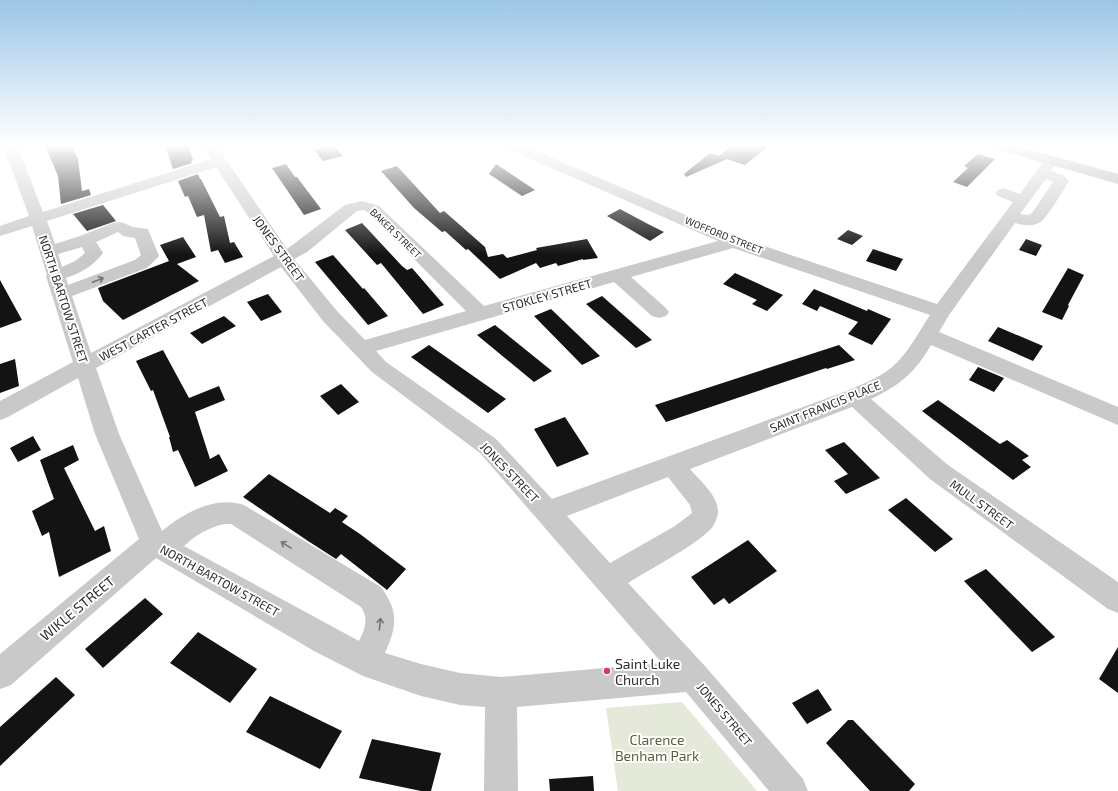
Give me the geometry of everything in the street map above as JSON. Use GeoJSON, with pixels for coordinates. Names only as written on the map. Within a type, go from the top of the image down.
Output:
{"type":"FeatureCollection","features":[{"type":"Feature","properties":{"kind":"street","name":"NORTH BARTOW STREET"},"geometry":{"type":"LineString","coordinates":[[24,182],[38,219],[107,434],[158,546],[325,640],[374,665],[421,680],[460,689],[501,693],[693,676]]}},
{"type":"Feature","properties":{"kind":"street"},"geometry":{"type":"LineString","coordinates":[[0,231],[38,219],[137,182]]}},
{"type":"Feature","properties":{"kind":"street","name":"JONES STREET"},"geometry":{"type":"LineString","coordinates":[[233,182],[284,258],[330,316],[379,367],[488,446],[693,676],[791,791]]}},
{"type":"Feature","properties":{"kind":"street","name":"WOFFORD STREET"},"geometry":{"type":"LineString","coordinates":[[596,182],[734,242],[941,312]]}},
{"type":"Feature","properties":{"kind":"street","name":"SAINT FRANCIS PLACE"},"geometry":{"type":"LineString","coordinates":[[548,512],[855,397],[880,385],[899,373],[917,352],[941,312],[1036,182]]}},
{"type":"Feature","properties":{"kind":"street"},"geometry":{"type":"LineString","coordinates":[[1003,194],[1017,208]]}},
{"type":"Feature","properties":{"kind":"street","name":"BAKER STREET"},"geometry":{"type":"LineString","coordinates":[[284,258],[301,248],[351,208],[357,206],[369,206],[480,314]]}},
{"type":"Feature","properties":{"kind":"street"},"geometry":{"type":"LineString","coordinates":[[48,252],[86,240],[113,228],[121,228],[129,232],[142,233],[150,256],[141,264],[58,285]]}},
{"type":"Feature","properties":{"kind":"street"},"geometry":{"type":"LineString","coordinates":[[58,285],[69,271],[89,260],[94,253],[86,240]]}},
{"type":"Feature","properties":{"kind":"street","name":"STOKLEY STREET"},"geometry":{"type":"LineString","coordinates":[[360,348],[734,242]]}},
{"type":"Feature","properties":{"kind":"street","name":"WEST CARTER STREET"},"geometry":{"type":"LineString","coordinates":[[0,411],[284,258]]}},
{"type":"Feature","properties":{"kind":"street"},"geometry":{"type":"LineString","coordinates":[[617,275],[659,312]]}},
{"type":"Feature","properties":{"kind":"street"},"geometry":{"type":"LineString","coordinates":[[927,335],[1118,416]]}},
{"type":"Feature","properties":{"kind":"street","name":"MULL STREET"},"geometry":{"type":"LineString","coordinates":[[855,397],[938,472],[1118,599]]}},
{"type":"Feature","properties":{"kind":"street"},"geometry":{"type":"LineString","coordinates":[[608,580],[684,534],[703,520],[705,512],[702,501],[673,466]]}},
{"type":"Feature","properties":{"kind":"street","name":"WIKLE STREET"},"geometry":{"type":"LineString","coordinates":[[0,674],[158,546],[199,521],[226,512],[235,513],[371,597],[378,605],[381,613],[380,627],[377,637],[365,660]]}},
{"type":"Feature","properties":{"kind":"street"},"geometry":{"type":"LineString","coordinates":[[501,693],[501,791]]}},
{"type":"Feature","properties":{"kind":"green space","name":"Clarence Benham Park"},"geometry":{"type":"Polygon","coordinates":[[[682,702],[757,791],[618,791],[606,708],[682,702]]]}},
{"type":"Feature","properties":{"kind":"building"},"geometry":{"type":"Polygon","coordinates":[[[59,182],[81,182],[82,191],[89,189],[91,195],[61,204],[59,182]]]}},
{"type":"Feature","properties":{"kind":"building"},"geometry":{"type":"Polygon","coordinates":[[[178,182],[202,182],[220,217],[224,216],[230,243],[234,242],[243,257],[225,263],[218,250],[211,252],[204,215],[197,217],[188,196],[185,197],[178,182]]]}},
{"type":"Feature","properties":{"kind":"building"},"geometry":{"type":"Polygon","coordinates":[[[281,182],[301,182],[321,209],[304,215],[281,182]]]}},
{"type":"Feature","properties":{"kind":"building"},"geometry":{"type":"Polygon","coordinates":[[[391,182],[412,182],[440,213],[444,211],[485,247],[488,257],[503,254],[507,258],[537,250],[536,248],[587,239],[598,258],[583,259],[558,266],[556,263],[540,268],[536,263],[500,279],[468,249],[466,250],[445,231],[442,232],[414,208],[391,182]]]}},
{"type":"Feature","properties":{"kind":"building"},"geometry":{"type":"Polygon","coordinates":[[[501,182],[523,182],[535,190],[522,196],[501,182]]]}},
{"type":"Feature","properties":{"kind":"building"},"geometry":{"type":"Polygon","coordinates":[[[953,182],[972,182],[967,187],[953,182]]]}},
{"type":"Feature","properties":{"kind":"building"},"geometry":{"type":"Polygon","coordinates":[[[103,205],[116,221],[87,231],[73,214],[103,205]]]}},
{"type":"Feature","properties":{"kind":"building"},"geometry":{"type":"Polygon","coordinates":[[[620,209],[664,232],[650,241],[607,216],[620,209]]]}},
{"type":"Feature","properties":{"kind":"building"},"geometry":{"type":"Polygon","coordinates":[[[362,223],[402,266],[407,270],[412,268],[444,305],[423,314],[381,263],[377,265],[345,230],[362,223]]]}},
{"type":"Feature","properties":{"kind":"building"},"geometry":{"type":"Polygon","coordinates":[[[848,230],[863,236],[852,245],[837,239],[848,230]]]}},
{"type":"Feature","properties":{"kind":"building"},"geometry":{"type":"Polygon","coordinates":[[[183,237],[196,257],[177,264],[199,281],[123,320],[103,301],[98,288],[169,261],[160,245],[183,237]]]}},
{"type":"Feature","properties":{"kind":"building"},"geometry":{"type":"Polygon","coordinates":[[[1026,239],[1042,245],[1036,256],[1019,250],[1026,239]]]}},
{"type":"Feature","properties":{"kind":"building"},"geometry":{"type":"Polygon","coordinates":[[[873,249],[903,259],[896,271],[866,261],[873,249]]]}},
{"type":"Feature","properties":{"kind":"building"},"geometry":{"type":"Polygon","coordinates":[[[333,255],[388,316],[368,325],[315,262],[333,255]]]}},
{"type":"Feature","properties":{"kind":"building"},"geometry":{"type":"Polygon","coordinates":[[[1068,268],[1084,275],[1062,320],[1042,312],[1068,268]]]}},
{"type":"Feature","properties":{"kind":"building"},"geometry":{"type":"Polygon","coordinates":[[[735,273],[783,295],[767,311],[752,304],[757,300],[723,284],[735,273]]]}},
{"type":"Feature","properties":{"kind":"building"},"geometry":{"type":"Polygon","coordinates":[[[0,280],[22,320],[0,328],[0,280]]]}},
{"type":"Feature","properties":{"kind":"building"},"geometry":{"type":"Polygon","coordinates":[[[814,289],[867,311],[868,309],[891,319],[872,345],[848,334],[858,322],[820,306],[817,311],[802,304],[814,289]]]}},
{"type":"Feature","properties":{"kind":"building"},"geometry":{"type":"Polygon","coordinates":[[[268,294],[282,312],[261,321],[247,302],[268,294]]]}},
{"type":"Feature","properties":{"kind":"building"},"geometry":{"type":"Polygon","coordinates":[[[602,296],[652,340],[636,348],[586,304],[602,296]]]}},
{"type":"Feature","properties":{"kind":"building"},"geometry":{"type":"Polygon","coordinates":[[[551,309],[600,356],[582,365],[534,316],[551,309]]]}},
{"type":"Feature","properties":{"kind":"building"},"geometry":{"type":"Polygon","coordinates":[[[224,316],[236,326],[202,344],[190,333],[224,316]]]}},
{"type":"Feature","properties":{"kind":"building"},"geometry":{"type":"Polygon","coordinates":[[[495,325],[552,371],[534,382],[477,335],[495,325]]]}},
{"type":"Feature","properties":{"kind":"building"},"geometry":{"type":"Polygon","coordinates":[[[998,327],[1043,346],[1033,361],[988,341],[998,327]]]}},
{"type":"Feature","properties":{"kind":"building"},"geometry":{"type":"Polygon","coordinates":[[[429,345],[506,399],[488,413],[411,357],[429,345]]]}},
{"type":"Feature","properties":{"kind":"building"},"geometry":{"type":"Polygon","coordinates":[[[839,345],[855,360],[827,369],[826,368],[666,422],[655,405],[839,345]]]}},
{"type":"Feature","properties":{"kind":"building"},"geometry":{"type":"Polygon","coordinates":[[[163,350],[189,398],[219,386],[225,400],[195,412],[210,459],[219,454],[228,471],[195,487],[178,450],[173,452],[170,437],[153,390],[151,391],[136,361],[163,350]]]}},
{"type":"Feature","properties":{"kind":"building"},"geometry":{"type":"Polygon","coordinates":[[[15,359],[19,386],[0,393],[0,364],[15,359]]]}},
{"type":"Feature","properties":{"kind":"building"},"geometry":{"type":"Polygon","coordinates":[[[978,367],[1004,378],[994,392],[969,380],[978,367]]]}},
{"type":"Feature","properties":{"kind":"building"},"geometry":{"type":"Polygon","coordinates":[[[341,384],[359,402],[338,415],[320,396],[341,384]]]}},
{"type":"Feature","properties":{"kind":"building"},"geometry":{"type":"Polygon","coordinates":[[[938,400],[1000,444],[1007,440],[1029,456],[1022,460],[1031,467],[1013,480],[922,411],[938,400]]]}},
{"type":"Feature","properties":{"kind":"building"},"geometry":{"type":"Polygon","coordinates":[[[565,417],[589,454],[557,467],[534,429],[565,417]]]}},
{"type":"Feature","properties":{"kind":"building"},"geometry":{"type":"Polygon","coordinates":[[[33,436],[41,450],[18,462],[10,448],[33,436]]]}},
{"type":"Feature","properties":{"kind":"building"},"geometry":{"type":"Polygon","coordinates":[[[844,442],[880,478],[846,494],[834,481],[848,474],[825,450],[844,442]]]}},
{"type":"Feature","properties":{"kind":"building"},"geometry":{"type":"Polygon","coordinates":[[[73,445],[79,460],[64,468],[95,531],[104,526],[111,551],[59,577],[49,532],[42,536],[32,511],[54,499],[40,460],[73,445]]]}},
{"type":"Feature","properties":{"kind":"building"},"geometry":{"type":"Polygon","coordinates":[[[269,474],[330,513],[335,508],[348,516],[342,522],[406,569],[387,590],[341,554],[336,559],[243,497],[269,474]]]}},
{"type":"Feature","properties":{"kind":"building"},"geometry":{"type":"Polygon","coordinates":[[[906,498],[953,539],[935,552],[888,510],[906,498]]]}},
{"type":"Feature","properties":{"kind":"building"},"geometry":{"type":"Polygon","coordinates":[[[748,540],[777,571],[729,604],[724,598],[714,605],[691,577],[748,540]]]}},
{"type":"Feature","properties":{"kind":"building"},"geometry":{"type":"Polygon","coordinates":[[[986,569],[1055,637],[1032,652],[964,581],[986,569]]]}},
{"type":"Feature","properties":{"kind":"building"},"geometry":{"type":"Polygon","coordinates":[[[145,598],[163,614],[103,668],[85,649],[145,598]]]}},
{"type":"Feature","properties":{"kind":"building"},"geometry":{"type":"Polygon","coordinates":[[[198,632],[257,669],[230,703],[170,663],[198,632]]]}},
{"type":"Feature","properties":{"kind":"building"},"geometry":{"type":"Polygon","coordinates":[[[1118,647],[1118,693],[1099,679],[1118,647]]]}},
{"type":"Feature","properties":{"kind":"building"},"geometry":{"type":"Polygon","coordinates":[[[56,677],[75,695],[0,766],[0,727],[56,677]]]}},
{"type":"Feature","properties":{"kind":"building"},"geometry":{"type":"Polygon","coordinates":[[[818,689],[832,710],[807,724],[792,703],[818,689]]]}},
{"type":"Feature","properties":{"kind":"building"},"geometry":{"type":"Polygon","coordinates":[[[270,696],[342,731],[320,769],[246,732],[270,696]]]}},
{"type":"Feature","properties":{"kind":"building"},"geometry":{"type":"Polygon","coordinates":[[[848,720],[853,720],[915,784],[909,791],[870,791],[826,743],[848,720]]]}},
{"type":"Feature","properties":{"kind":"building"},"geometry":{"type":"Polygon","coordinates":[[[372,739],[441,753],[431,791],[421,791],[359,778],[372,739]]]}},
{"type":"Feature","properties":{"kind":"building"},"geometry":{"type":"Polygon","coordinates":[[[593,776],[594,791],[550,791],[549,779],[593,776]]]}},
{"type":"Feature","properties":{"kind":"place","name":"Saint Luke Church"},"geometry":{"type":"Point","coordinates":[607,671]}}]}
